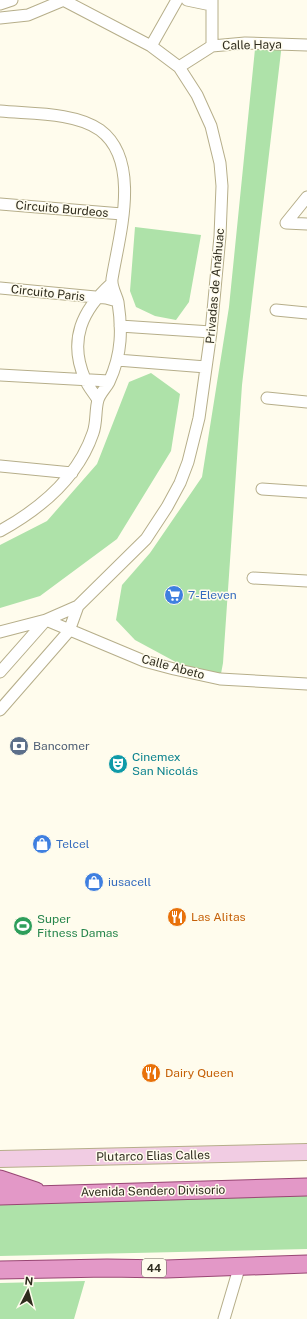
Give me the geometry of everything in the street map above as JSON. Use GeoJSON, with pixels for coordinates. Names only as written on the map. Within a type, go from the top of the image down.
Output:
{"type":"FeatureCollection","features":[{"type":"Feature","properties":{"kind":"main road"},"geometry":{"type":"LineString","coordinates":[[0,1179],[45,1194]]}},
{"type":"Feature","properties":{"kind":"main road","name":"Avenida Sendero Divisorio"},"geometry":{"type":"LineString","coordinates":[[0,1196],[307,1187]]}},
{"type":"Feature","properties":{"kind":"main road","name":"44"},"geometry":{"type":"LineString","coordinates":[[0,1270],[166,1268],[307,1264]]}},
{"type":"Feature","properties":{"kind":"street"},"geometry":{"type":"LineString","coordinates":[[0,4],[12,0]]}},
{"type":"Feature","properties":{"kind":"street"},"geometry":{"type":"LineString","coordinates":[[0,18],[28,15],[63,0]]}},
{"type":"Feature","properties":{"kind":"street","name":"Privadas de Anáhuac"},"geometry":{"type":"LineString","coordinates":[[0,672],[46,620],[78,606],[146,538],[180,483],[188,462],[199,418],[211,332],[220,236],[222,186],[220,163],[211,126],[197,95],[179,66],[151,46],[63,0]]}},
{"type":"Feature","properties":{"kind":"street"},"geometry":{"type":"LineString","coordinates":[[151,46],[177,0]]}},
{"type":"Feature","properties":{"kind":"street"},"geometry":{"type":"LineString","coordinates":[[187,0],[211,3],[212,46]]}},
{"type":"Feature","properties":{"kind":"street","name":"Calle Haya"},"geometry":{"type":"LineString","coordinates":[[179,66],[212,46],[246,43],[307,45]]}},
{"type":"Feature","properties":{"kind":"street","name":"Circuito Burdeos"},"geometry":{"type":"LineString","coordinates":[[0,112],[74,118],[100,130],[108,138],[117,153],[123,171],[125,194],[122,214],[0,204]]}},
{"type":"Feature","properties":{"kind":"street"},"geometry":{"type":"LineString","coordinates":[[307,197],[286,222],[307,224]]}},
{"type":"Feature","properties":{"kind":"street"},"geometry":{"type":"LineString","coordinates":[[0,531],[22,519],[37,508],[72,473],[88,446],[94,431],[98,400],[109,381],[117,360],[120,326],[117,301],[112,283],[122,214]]}},
{"type":"Feature","properties":{"kind":"street","name":"Circuito Paris"},"geometry":{"type":"LineString","coordinates":[[98,400],[85,381],[80,364],[78,346],[79,335],[86,312],[96,298],[112,283]]}},
{"type":"Feature","properties":{"kind":"street","name":"Circuito Paris"},"geometry":{"type":"LineString","coordinates":[[0,288],[117,301]]}},
{"type":"Feature","properties":{"kind":"street"},"geometry":{"type":"LineString","coordinates":[[276,310],[307,313]]}},
{"type":"Feature","properties":{"kind":"street"},"geometry":{"type":"LineString","coordinates":[[120,326],[211,332]]}},
{"type":"Feature","properties":{"kind":"street"},"geometry":{"type":"LineString","coordinates":[[117,360],[206,367]]}},
{"type":"Feature","properties":{"kind":"street"},"geometry":{"type":"LineString","coordinates":[[0,375],[85,381],[109,381]]}},
{"type":"Feature","properties":{"kind":"street"},"geometry":{"type":"LineString","coordinates":[[267,398],[307,402]]}},
{"type":"Feature","properties":{"kind":"street"},"geometry":{"type":"LineString","coordinates":[[0,466],[72,473]]}},
{"type":"Feature","properties":{"kind":"street"},"geometry":{"type":"LineString","coordinates":[[262,489],[307,492]]}},
{"type":"Feature","properties":{"kind":"street"},"geometry":{"type":"LineString","coordinates":[[254,578],[307,581]]}},
{"type":"Feature","properties":{"kind":"street","name":"Privadas de Anáhuac"},"geometry":{"type":"LineString","coordinates":[[0,710],[69,631],[78,606]]}},
{"type":"Feature","properties":{"kind":"street"},"geometry":{"type":"LineString","coordinates":[[0,632],[46,620]]}},
{"type":"Feature","properties":{"kind":"street","name":"Calle Abeto"},"geometry":{"type":"LineString","coordinates":[[46,620],[69,631],[144,661],[174,669],[220,679],[307,684]]}},
{"type":"Feature","properties":{"kind":"street","name":"Plutarco Elias Calles"},"geometry":{"type":"LineString","coordinates":[[0,1159],[307,1152]]}},
{"type":"Feature","properties":{"kind":"street"},"geometry":{"type":"LineString","coordinates":[[224,1319],[240,1265]]}},
{"type":"Feature","properties":{"kind":"green space"},"geometry":{"type":"Polygon","coordinates":[[[256,39],[282,43],[242,385],[223,663],[220,679],[185,667],[135,640],[116,620],[122,585],[150,553],[202,477],[229,307],[256,39]]]}},
{"type":"Feature","properties":{"kind":"green space"},"geometry":{"type":"Polygon","coordinates":[[[135,227],[201,235],[189,302],[176,320],[155,316],[136,307],[130,291],[135,227]]]}},
{"type":"Feature","properties":{"kind":"green space"},"geometry":{"type":"Polygon","coordinates":[[[151,373],[180,394],[171,451],[117,539],[40,596],[0,608],[0,545],[47,521],[97,464],[129,382],[151,373]]]}},
{"type":"Feature","properties":{"kind":"green space"},"geometry":{"type":"Polygon","coordinates":[[[307,1195],[307,1249],[0,1256],[0,1202],[307,1195]]]}},
{"type":"Feature","properties":{"kind":"green space"},"geometry":{"type":"Polygon","coordinates":[[[85,1281],[74,1319],[0,1319],[0,1283],[85,1281]]]}},
{"type":"Feature","properties":{"kind":"place","name":"7-Eleven"},"geometry":{"type":"Point","coordinates":[174,595]}},
{"type":"Feature","properties":{"kind":"place","name":"Bancomer"},"geometry":{"type":"Point","coordinates":[19,746]}},
{"type":"Feature","properties":{"kind":"place","name":"Cinemex San Nicolás"},"geometry":{"type":"Point","coordinates":[118,764]}},
{"type":"Feature","properties":{"kind":"place","name":"Telcel"},"geometry":{"type":"Point","coordinates":[42,844]}},
{"type":"Feature","properties":{"kind":"place","name":"iusacell"},"geometry":{"type":"Point","coordinates":[94,882]}},
{"type":"Feature","properties":{"kind":"place","name":"Las Alitas"},"geometry":{"type":"Point","coordinates":[177,917]}},
{"type":"Feature","properties":{"kind":"place","name":"Super Fitness Damas"},"geometry":{"type":"Point","coordinates":[23,926]}},
{"type":"Feature","properties":{"kind":"place","name":"Dairy Queen"},"geometry":{"type":"Point","coordinates":[151,1073]}}]}
